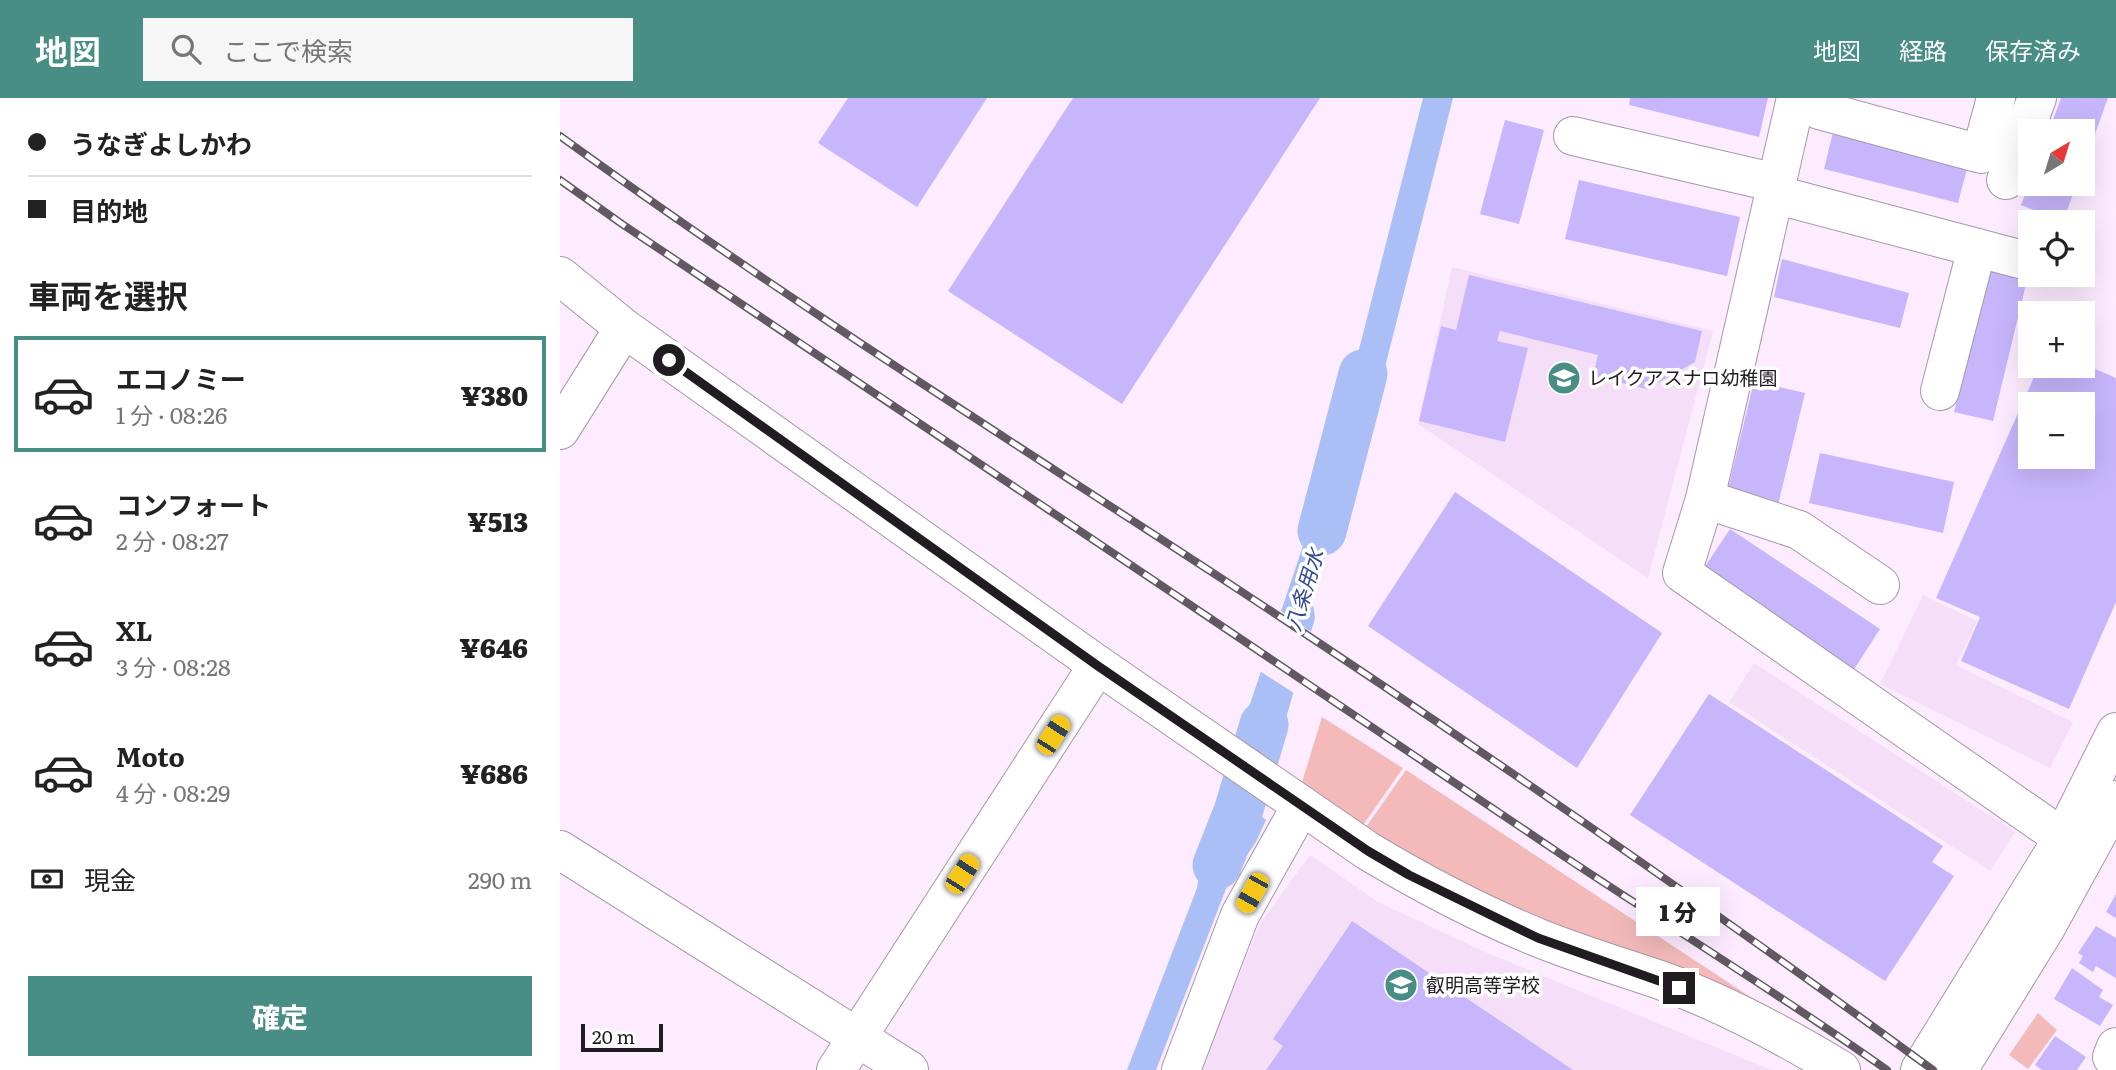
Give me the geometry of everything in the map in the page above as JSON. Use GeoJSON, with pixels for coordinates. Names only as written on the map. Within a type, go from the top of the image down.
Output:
{"type":"FeatureCollection","features":[{"type":"Feature","properties":{"kind":"street"},"geometry":{"type":"LineString","coordinates":[[1796,98],[1705,499],[1682,573],[2063,838]]}},
{"type":"Feature","properties":{"kind":"street"},"geometry":{"type":"LineString","coordinates":[[1822,98],[1819,110],[1982,154],[1997,98]]}},
{"type":"Feature","properties":{"kind":"street"},"geometry":{"type":"LineString","coordinates":[[1835,98],[1986,137]]}},
{"type":"Feature","properties":{"kind":"street"},"geometry":{"type":"LineString","coordinates":[[2006,180],[2037,98]]}},
{"type":"Feature","properties":{"kind":"street"},"geometry":{"type":"LineString","coordinates":[[1573,136],[1776,188],[2018,259]]}},
{"type":"Feature","properties":{"kind":"street"},"geometry":{"type":"LineString","coordinates":[[1940,391],[1977,248]]}},
{"type":"Feature","properties":{"kind":"street"},"geometry":{"type":"LineString","coordinates":[[560,276],[624,328],[1098,666],[1288,797],[1409,875],[1538,938],[1661,980],[1716,1004],[1841,1070]]}},
{"type":"Feature","properties":{"kind":"street"},"geometry":{"type":"LineString","coordinates":[[560,430],[624,328]]}},
{"type":"Feature","properties":{"kind":"street"},"geometry":{"type":"LineString","coordinates":[[1705,499],[1799,530],[1880,585]]}},
{"type":"Feature","properties":{"kind":"street"},"geometry":{"type":"LineString","coordinates":[[836,1070],[1098,666]]}},
{"type":"Feature","properties":{"kind":"street"},"geometry":{"type":"LineString","coordinates":[[1920,1070],[2063,838],[2116,732]]}},
{"type":"Feature","properties":{"kind":"street"},"geometry":{"type":"LineString","coordinates":[[1181,1070],[1288,797]]}},
{"type":"Feature","properties":{"kind":"street"},"geometry":{"type":"LineString","coordinates":[[1971,1065],[2116,800]]}},
{"type":"Feature","properties":{"kind":"street"},"geometry":{"type":"LineString","coordinates":[[560,850],[909,1070]]}},
{"type":"Feature","properties":{"kind":"street"},"geometry":{"type":"LineString","coordinates":[[2116,1047],[2112,1057],[2116,1060]]}},
{"type":"Feature","properties":{"kind":"shaded area","name":"レイクアスナロ幼稚園"},"geometry":{"type":"Polygon","coordinates":[[[1452,267],[1713,331],[1648,578],[1418,424],[1452,267]]]}},
{"type":"Feature","properties":{"kind":"shaded area"},"geometry":{"type":"Polygon","coordinates":[[[1923,595],[1977,621],[1956,665],[2073,722],[2050,768],[1880,684],[1923,595]]]}},
{"type":"Feature","properties":{"kind":"shaded area"},"geometry":{"type":"Polygon","coordinates":[[[1754,663],[2015,832],[1990,871],[1729,702],[1754,663]]]}},
{"type":"Feature","properties":{"kind":"shaded area"},"geometry":{"type":"Polygon","coordinates":[[[1322,717],[1403,768],[1359,831],[1299,792],[1322,717]]]}},
{"type":"Feature","properties":{"kind":"shaded area"},"geometry":{"type":"Polygon","coordinates":[[[1406,770],[1805,1033],[1524,920],[1361,834],[1406,770]]]}},
{"type":"Feature","properties":{"kind":"shaded area","name":"叡明高等学校"},"geometry":{"type":"Polygon","coordinates":[[[1310,855],[1378,902],[1485,952],[1771,1070],[1201,1070],[1260,924],[1310,855]]]}},
{"type":"Feature","properties":{"kind":"shaded area"},"geometry":{"type":"Polygon","coordinates":[[[2038,1013],[2057,1030],[2028,1069],[2009,1055],[2038,1013]]]}},
{"type":"Feature","properties":{"kind":"water"},"geometry":{"type":"Polygon","coordinates":[[[1423,98],[1453,98],[1381,383],[1363,443],[1337,436],[1423,98]]]}},
{"type":"Feature","properties":{"kind":"water"},"geometry":{"type":"Polygon","coordinates":[[[1330,465],[1353,470],[1312,597],[1315,618],[1271,770],[1238,740],[1330,465]]]}},
{"type":"Feature","properties":{"kind":"water"},"geometry":{"type":"Polygon","coordinates":[[[1228,792],[1266,820],[1256,842],[1229,881],[1156,1070],[1127,1070],[1197,888],[1207,831],[1228,792]]]}},
{"type":"Feature","properties":{"kind":"pier"},"geometry":{"type":"Polygon","coordinates":[[[1278,609],[1314,634],[1297,695],[1258,670],[1278,609]]]}},
{"type":"Feature","properties":{"kind":"building"},"geometry":{"type":"Polygon","coordinates":[[[848,98],[987,98],[917,207],[818,143],[848,98]]]}},
{"type":"Feature","properties":{"kind":"building"},"geometry":{"type":"Polygon","coordinates":[[[1073,98],[1320,98],[1122,404],[948,291],[1073,98]]]}},
{"type":"Feature","properties":{"kind":"building"},"geometry":{"type":"Polygon","coordinates":[[[1630,98],[1768,98],[1759,137],[1629,105],[1630,98]]]}},
{"type":"Feature","properties":{"kind":"building"},"geometry":{"type":"Polygon","coordinates":[[[2061,98],[2108,98],[2095,134],[2095,119],[2053,119],[2061,98]]]}},
{"type":"Feature","properties":{"kind":"building"},"geometry":{"type":"Polygon","coordinates":[[[1505,120],[1544,130],[1519,224],[1480,214],[1505,120]]]}},
{"type":"Feature","properties":{"kind":"building"},"geometry":{"type":"Polygon","coordinates":[[[1836,120],[1971,154],[1958,203],[1824,169],[1836,120]]]}},
{"type":"Feature","properties":{"kind":"building"},"geometry":{"type":"Polygon","coordinates":[[[1579,180],[1740,217],[1727,276],[1565,239],[1579,180]]]}},
{"type":"Feature","properties":{"kind":"building"},"geometry":{"type":"Polygon","coordinates":[[[2024,196],[2072,196],[2067,210],[2034,210],[2021,205],[2024,196]]]}},
{"type":"Feature","properties":{"kind":"building"},"geometry":{"type":"Polygon","coordinates":[[[1782,259],[1909,293],[1900,328],[1774,297],[1782,259]]]}},
{"type":"Feature","properties":{"kind":"building"},"geometry":{"type":"Polygon","coordinates":[[[1989,270],[2018,278],[2018,287],[2025,287],[2022,301],[2018,301],[2018,317],[1993,421],[1954,412],[1989,270]]]}},
{"type":"Feature","properties":{"kind":"building"},"geometry":{"type":"Polygon","coordinates":[[[1469,275],[1702,331],[1695,362],[1647,389],[1593,376],[1598,355],[1500,331],[1497,341],[1528,348],[1505,442],[1419,421],[1441,326],[1456,330],[1469,275]]]}},
{"type":"Feature","properties":{"kind":"building"},"geometry":{"type":"Polygon","coordinates":[[[2095,369],[2116,378],[2116,602],[2069,709],[1961,661],[1980,617],[1936,598],[2018,413],[2018,469],[2095,469],[2095,392],[2027,392],[2034,378],[2095,378],[2095,369]]]}},
{"type":"Feature","properties":{"kind":"building"},"geometry":{"type":"Polygon","coordinates":[[[1754,381],[1805,393],[1778,505],[1727,493],[1754,381]]]}},
{"type":"Feature","properties":{"kind":"building"},"geometry":{"type":"Polygon","coordinates":[[[1820,453],[1954,482],[1943,533],[1809,503],[1820,453]]]}},
{"type":"Feature","properties":{"kind":"building"},"geometry":{"type":"Polygon","coordinates":[[[1455,492],[1662,633],[1577,768],[1368,626],[1455,492]]]}},
{"type":"Feature","properties":{"kind":"building"},"geometry":{"type":"Polygon","coordinates":[[[1730,529],[1880,629],[1853,671],[1702,571],[1730,529]]]}},
{"type":"Feature","properties":{"kind":"building"},"geometry":{"type":"Polygon","coordinates":[[[1709,694],[1943,846],[1932,862],[1954,876],[1885,981],[1630,815],[1709,694]]]}},
{"type":"Feature","properties":{"kind":"building"},"geometry":{"type":"Polygon","coordinates":[[[2116,894],[2116,918],[2106,912],[2116,894]]]}},
{"type":"Feature","properties":{"kind":"building"},"geometry":{"type":"Polygon","coordinates":[[[1352,921],[1573,1070],[1266,1070],[1283,1046],[1273,1039],[1352,921]]]}},
{"type":"Feature","properties":{"kind":"building"},"geometry":{"type":"Polygon","coordinates":[[[2096,926],[2116,938],[2116,978],[2096,966],[2093,972],[2079,963],[2083,956],[2078,953],[2096,926]]]}},
{"type":"Feature","properties":{"kind":"building"},"geometry":{"type":"Polygon","coordinates":[[[2072,968],[2103,990],[2099,997],[2113,1005],[2100,1026],[2054,999],[2072,968]]]}},
{"type":"Feature","properties":{"kind":"building"},"geometry":{"type":"Polygon","coordinates":[[[2055,1036],[2086,1057],[2077,1070],[2042,1070],[2035,1065],[2055,1036]]]}},
{"type":"Feature","properties":{"kind":"waterway","name":"八条用水"},"geometry":{"type":"LineString","coordinates":[[1322,531],[1363,374]]}},
{"type":"Feature","properties":{"kind":"waterway","name":"八条用水"},"geometry":{"type":"LineString","coordinates":[[1217,865],[1238,812],[1264,725]]}},
{"type":"Feature","properties":{"kind":"railway"},"geometry":{"type":"LineString","coordinates":[[560,136],[726,253],[1410,704],[1673,885],[1933,1070]]}},
{"type":"Feature","properties":{"kind":"railway"},"geometry":{"type":"LineString","coordinates":[[560,180],[1562,855],[1887,1070]]}},
{"type":"Feature","properties":{"kind":"place","name":"レイクアスナロ幼稚園"},"geometry":{"type":"Point","coordinates":[1564,378]}},
{"type":"Feature","properties":{"kind":"place","name":"叡明高等学校"},"geometry":{"type":"Point","coordinates":[1401,985]}},
{"type":"Feature","properties":{"kind":"route"},"geometry":{"type":"LineString","coordinates":[[669,360],[1098,666],[1368,851],[1483,913],[1538,938],[1679,988]]}}]}
